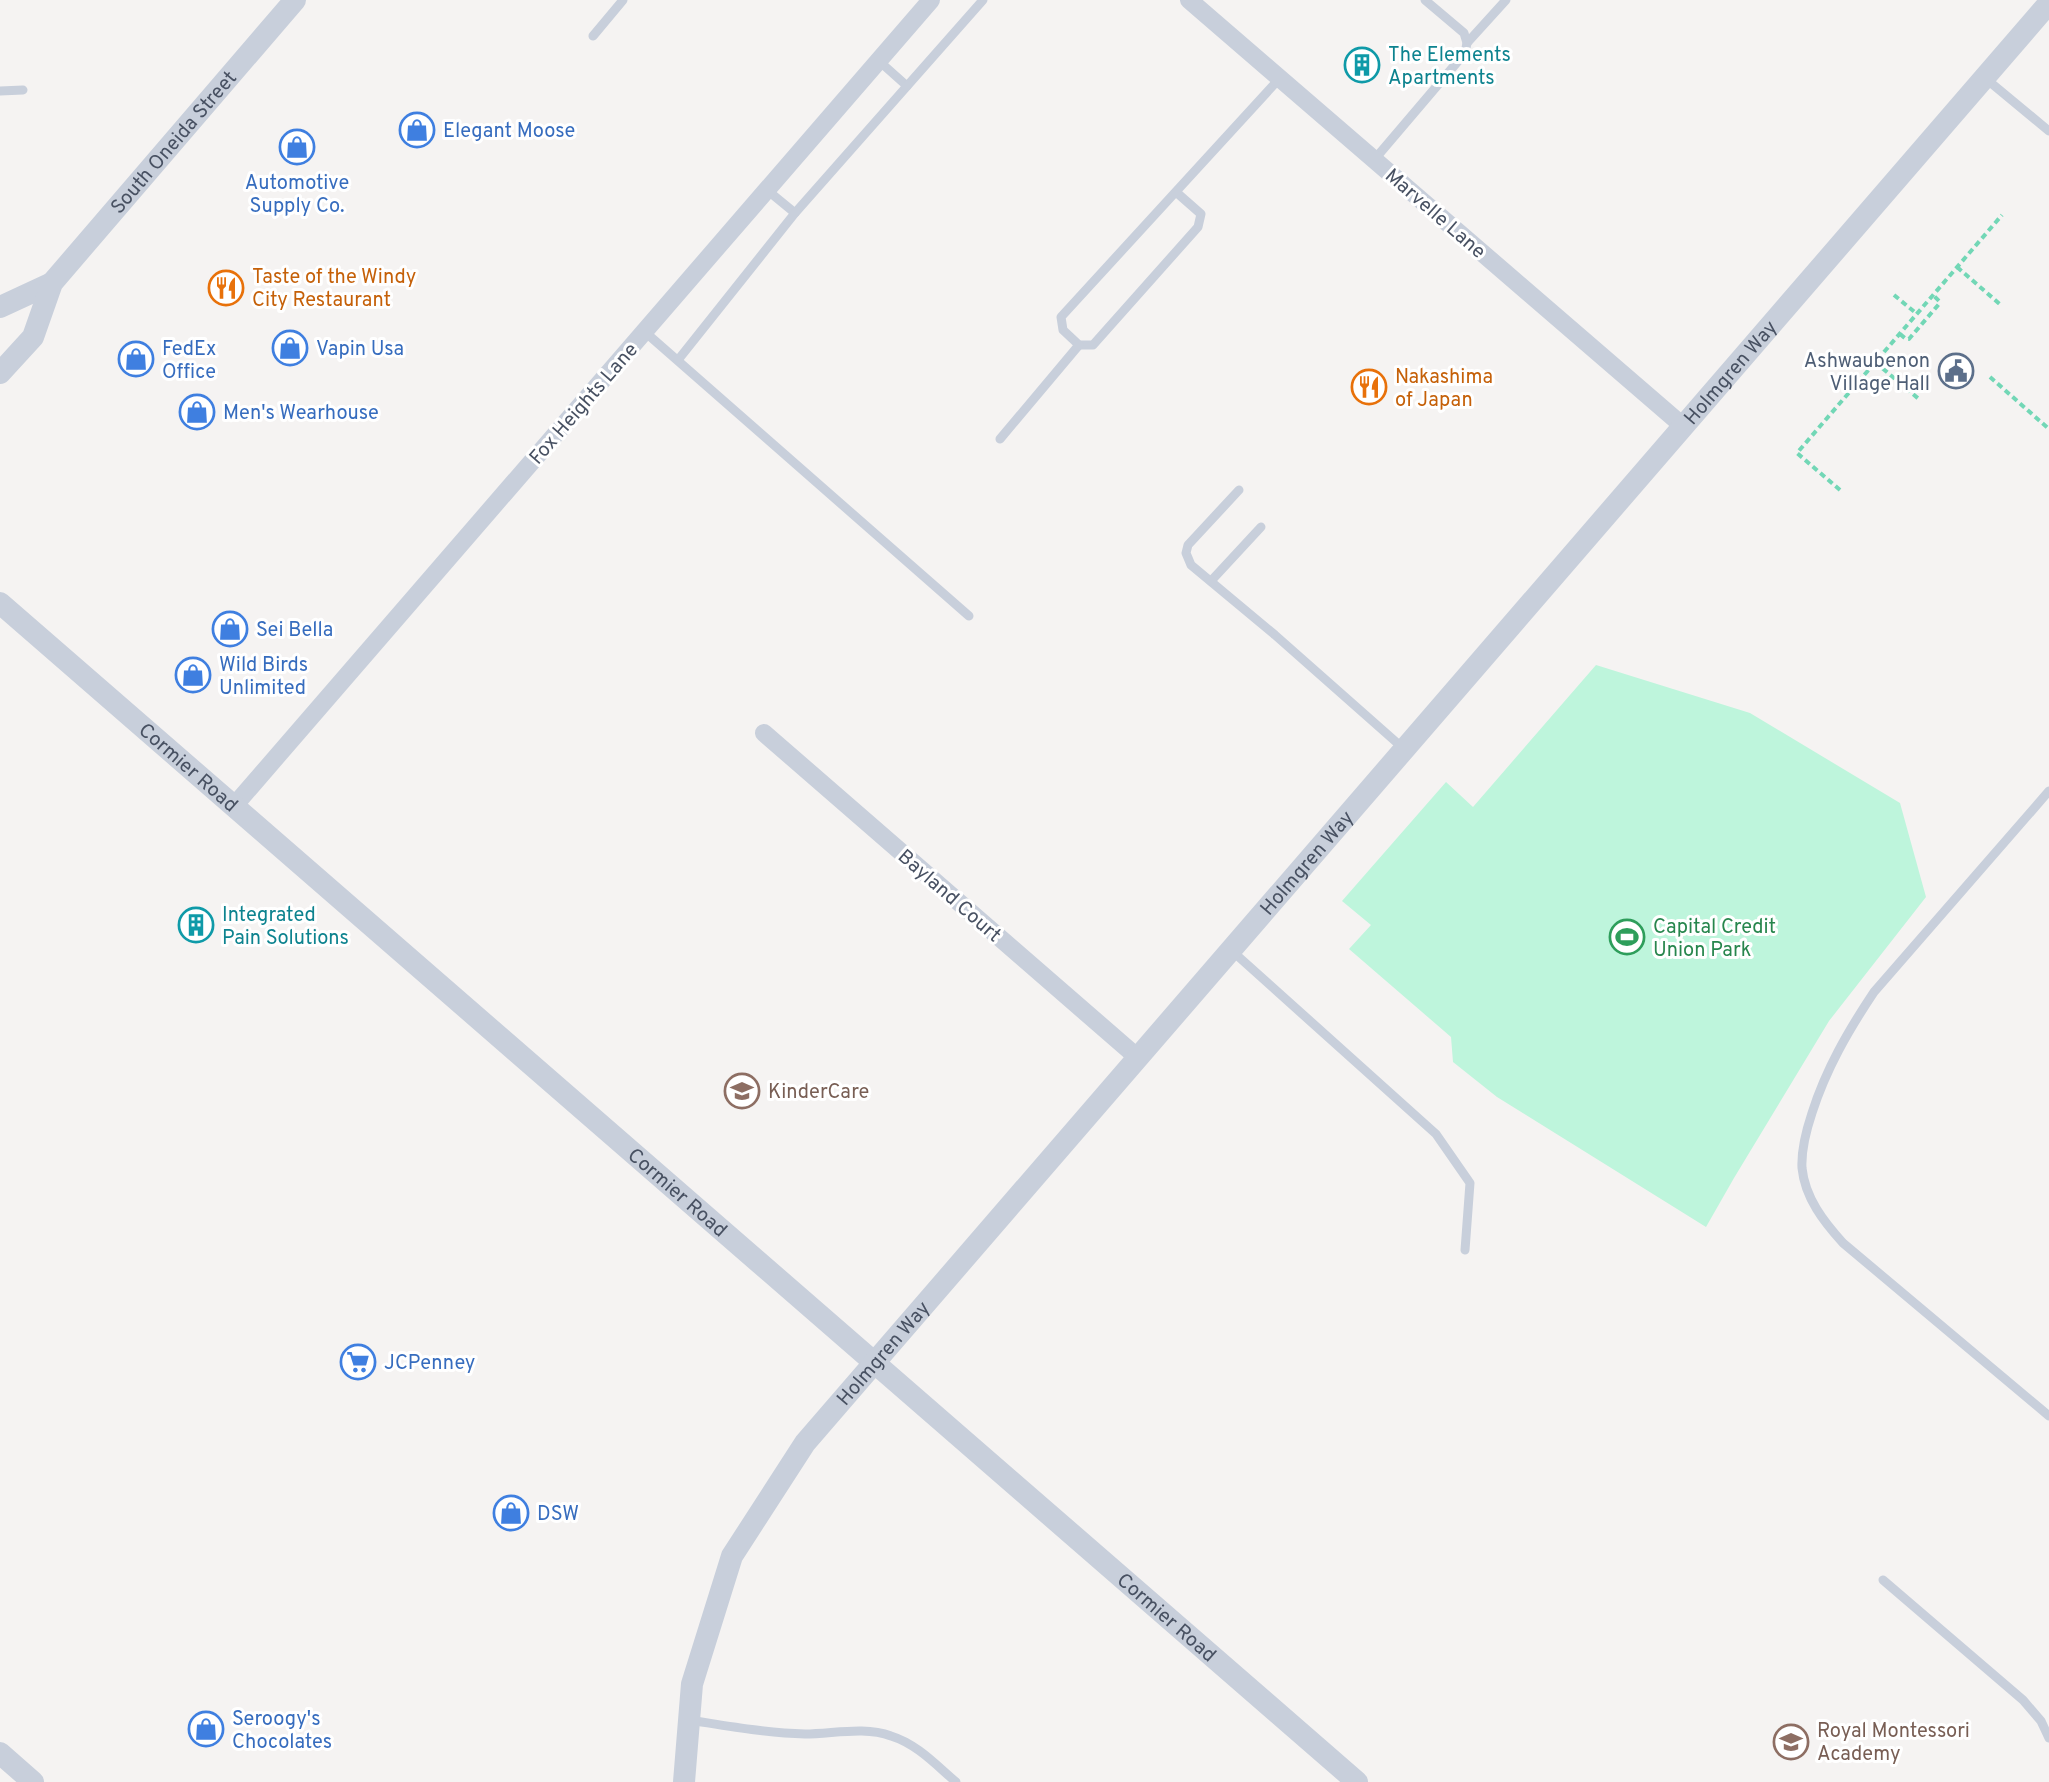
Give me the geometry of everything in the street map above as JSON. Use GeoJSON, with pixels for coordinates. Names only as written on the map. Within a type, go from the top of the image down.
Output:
{"type":"FeatureCollection","features":[{"type":"Feature","properties":{"kind":"street","name":"South Oneida Street"},"geometry":{"type":"LineString","coordinates":[[0,373],[33,337],[52,283],[295,0]]}},
{"type":"Feature","properties":{"kind":"street","name":"Fox Heights Lane"},"geometry":{"type":"LineString","coordinates":[[234,806],[931,0]]}},
{"type":"Feature","properties":{"kind":"street","name":"Marvelle Lane"},"geometry":{"type":"LineString","coordinates":[[1189,0],[1683,426]]}},
{"type":"Feature","properties":{"kind":"street","name":"Holmgren Way"},"geometry":{"type":"LineString","coordinates":[[684,1782],[692,1684],[732,1556],[805,1443],[2049,3]]}},
{"type":"Feature","properties":{"kind":"street","name":"South Oneida Street"},"geometry":{"type":"LineString","coordinates":[[0,307],[52,283]]}},
{"type":"Feature","properties":{"kind":"street","name":"Cormier Road"},"geometry":{"type":"LineString","coordinates":[[0,603],[1347,1779]]}},
{"type":"Feature","properties":{"kind":"street","name":"Bayland Court"},"geometry":{"type":"LineString","coordinates":[[764,733],[1137,1057]]}},
{"type":"Feature","properties":{"kind":"street"},"geometry":{"type":"LineString","coordinates":[[0,1753],[33,1782]]}},
{"type":"Feature","properties":{"kind":"lane"},"geometry":{"type":"LineString","coordinates":[[593,36],[623,0]]}},
{"type":"Feature","properties":{"kind":"lane"},"geometry":{"type":"LineString","coordinates":[[678,360],[795,213],[983,0]]}},
{"type":"Feature","properties":{"kind":"lane"},"geometry":{"type":"LineString","coordinates":[[1374,160],[1465,53],[1467,43],[1464,33],[1425,0]]}},
{"type":"Feature","properties":{"kind":"lane"},"geometry":{"type":"LineString","coordinates":[[1467,43],[1506,0]]}},
{"type":"Feature","properties":{"kind":"lane"},"geometry":{"type":"LineString","coordinates":[[879,61],[907,86]]}},
{"type":"Feature","properties":{"kind":"lane"},"geometry":{"type":"LineString","coordinates":[[1176,192],[1201,214],[1198,227],[1093,345],[1079,345],[1063,330],[1061,317],[1280,78]]}},
{"type":"Feature","properties":{"kind":"lane"},"geometry":{"type":"LineString","coordinates":[[1985,78],[2049,131]]}},
{"type":"Feature","properties":{"kind":"lane"},"geometry":{"type":"LineString","coordinates":[[0,91],[23,90]]}},
{"type":"Feature","properties":{"kind":"lane"},"geometry":{"type":"LineString","coordinates":[[767,190],[795,213]]}},
{"type":"Feature","properties":{"kind":"lane"},"geometry":{"type":"LineString","coordinates":[[645,332],[969,616]]}},
{"type":"Feature","properties":{"kind":"lane"},"geometry":{"type":"LineString","coordinates":[[1000,439],[1079,345]]}},
{"type":"Feature","properties":{"kind":"lane"},"geometry":{"type":"LineString","coordinates":[[1239,490],[1188,545],[1186,553],[1191,565],[1404,749]]}},
{"type":"Feature","properties":{"kind":"lane"},"geometry":{"type":"LineString","coordinates":[[1211,581],[1261,527]]}},
{"type":"Feature","properties":{"kind":"lane"},"geometry":{"type":"LineString","coordinates":[[2049,791],[1874,992],[1851,1027],[1829,1067],[1815,1104],[1803,1148],[1802,1171],[1811,1199],[1824,1222],[1843,1243],[2049,1416]]}},
{"type":"Feature","properties":{"kind":"lane"},"geometry":{"type":"LineString","coordinates":[[1231,950],[1436,1134],[1470,1183],[1465,1250]]}},
{"type":"Feature","properties":{"kind":"lane"},"geometry":{"type":"LineString","coordinates":[[1883,1580],[2023,1700],[2041,1721],[2049,1738]]}},
{"type":"Feature","properties":{"kind":"lane"},"geometry":{"type":"LineString","coordinates":[[689,1720],[780,1733],[887,1734],[920,1751],[956,1782]]}},
{"type":"Feature","properties":{"kind":"path"},"geometry":{"type":"LineString","coordinates":[[1840,490],[1797,453],[2002,215]]}},
{"type":"Feature","properties":{"kind":"path"},"geometry":{"type":"LineString","coordinates":[[1957,267],[2002,306]]}},
{"type":"Feature","properties":{"kind":"path"},"geometry":{"type":"LineString","coordinates":[[1894,295],[1917,314]]}},
{"type":"Feature","properties":{"kind":"path"},"geometry":{"type":"LineString","coordinates":[[1900,334],[1909,339],[1939,304],[1933,295]]}},
{"type":"Feature","properties":{"kind":"path"},"geometry":{"type":"LineString","coordinates":[[1875,362],[1920,400]]}},
{"type":"Feature","properties":{"kind":"path"},"geometry":{"type":"LineString","coordinates":[[1990,377],[2049,429]]}},
{"type":"Feature","properties":{"kind":"green space","name":"Capital Credit Union Park"},"geometry":{"type":"Polygon","coordinates":[[[1596,665],[1750,713],[1900,803],[1926,897],[1829,1021],[1706,1227],[1497,1097],[1453,1062],[1451,1037],[1349,949],[1371,925],[1342,901],[1446,782],[1473,807],[1596,665]]]}},
{"type":"Feature","properties":{"kind":"place","name":"The Elements Apartments"},"geometry":{"type":"Point","coordinates":[1362,65]}},
{"type":"Feature","properties":{"kind":"place","name":"Elegant Moose"},"geometry":{"type":"Point","coordinates":[417,130]}},
{"type":"Feature","properties":{"kind":"place","name":"Automotive Supply Co."},"geometry":{"type":"Point","coordinates":[297,147]}},
{"type":"Feature","properties":{"kind":"place","name":"Taste of the Windy City Restaurant"},"geometry":{"type":"Point","coordinates":[226,288]}},
{"type":"Feature","properties":{"kind":"place","name":"Vapin Usa"},"geometry":{"type":"Point","coordinates":[290,348]}},
{"type":"Feature","properties":{"kind":"place","name":"FedEx Office"},"geometry":{"type":"Point","coordinates":[136,359]}},
{"type":"Feature","properties":{"kind":"place","name":"Ashwaubenon Village Hall"},"geometry":{"type":"Point","coordinates":[1956,371]}},
{"type":"Feature","properties":{"kind":"place","name":"Nakashima of Japan"},"geometry":{"type":"Point","coordinates":[1369,387]}},
{"type":"Feature","properties":{"kind":"place","name":"Men's Wearhouse"},"geometry":{"type":"Point","coordinates":[197,412]}},
{"type":"Feature","properties":{"kind":"place","name":"Sei Bella"},"geometry":{"type":"Point","coordinates":[230,629]}},
{"type":"Feature","properties":{"kind":"place","name":"Wild Birds Unlimited"},"geometry":{"type":"Point","coordinates":[193,675]}},
{"type":"Feature","properties":{"kind":"place","name":"Integrated Pain Solutions"},"geometry":{"type":"Point","coordinates":[196,925]}},
{"type":"Feature","properties":{"kind":"place","name":"Capital Credit Union Park"},"geometry":{"type":"Point","coordinates":[1627,937]}},
{"type":"Feature","properties":{"kind":"place","name":"KinderCare"},"geometry":{"type":"Point","coordinates":[742,1091]}},
{"type":"Feature","properties":{"kind":"place","name":"JCPenney"},"geometry":{"type":"Point","coordinates":[358,1362]}},
{"type":"Feature","properties":{"kind":"place","name":"DSW"},"geometry":{"type":"Point","coordinates":[511,1513]}},
{"type":"Feature","properties":{"kind":"place","name":"Seroogy's Chocolates"},"geometry":{"type":"Point","coordinates":[206,1729]}},
{"type":"Feature","properties":{"kind":"place","name":"Royal Montessori Academy"},"geometry":{"type":"Point","coordinates":[1791,1742]}}]}
